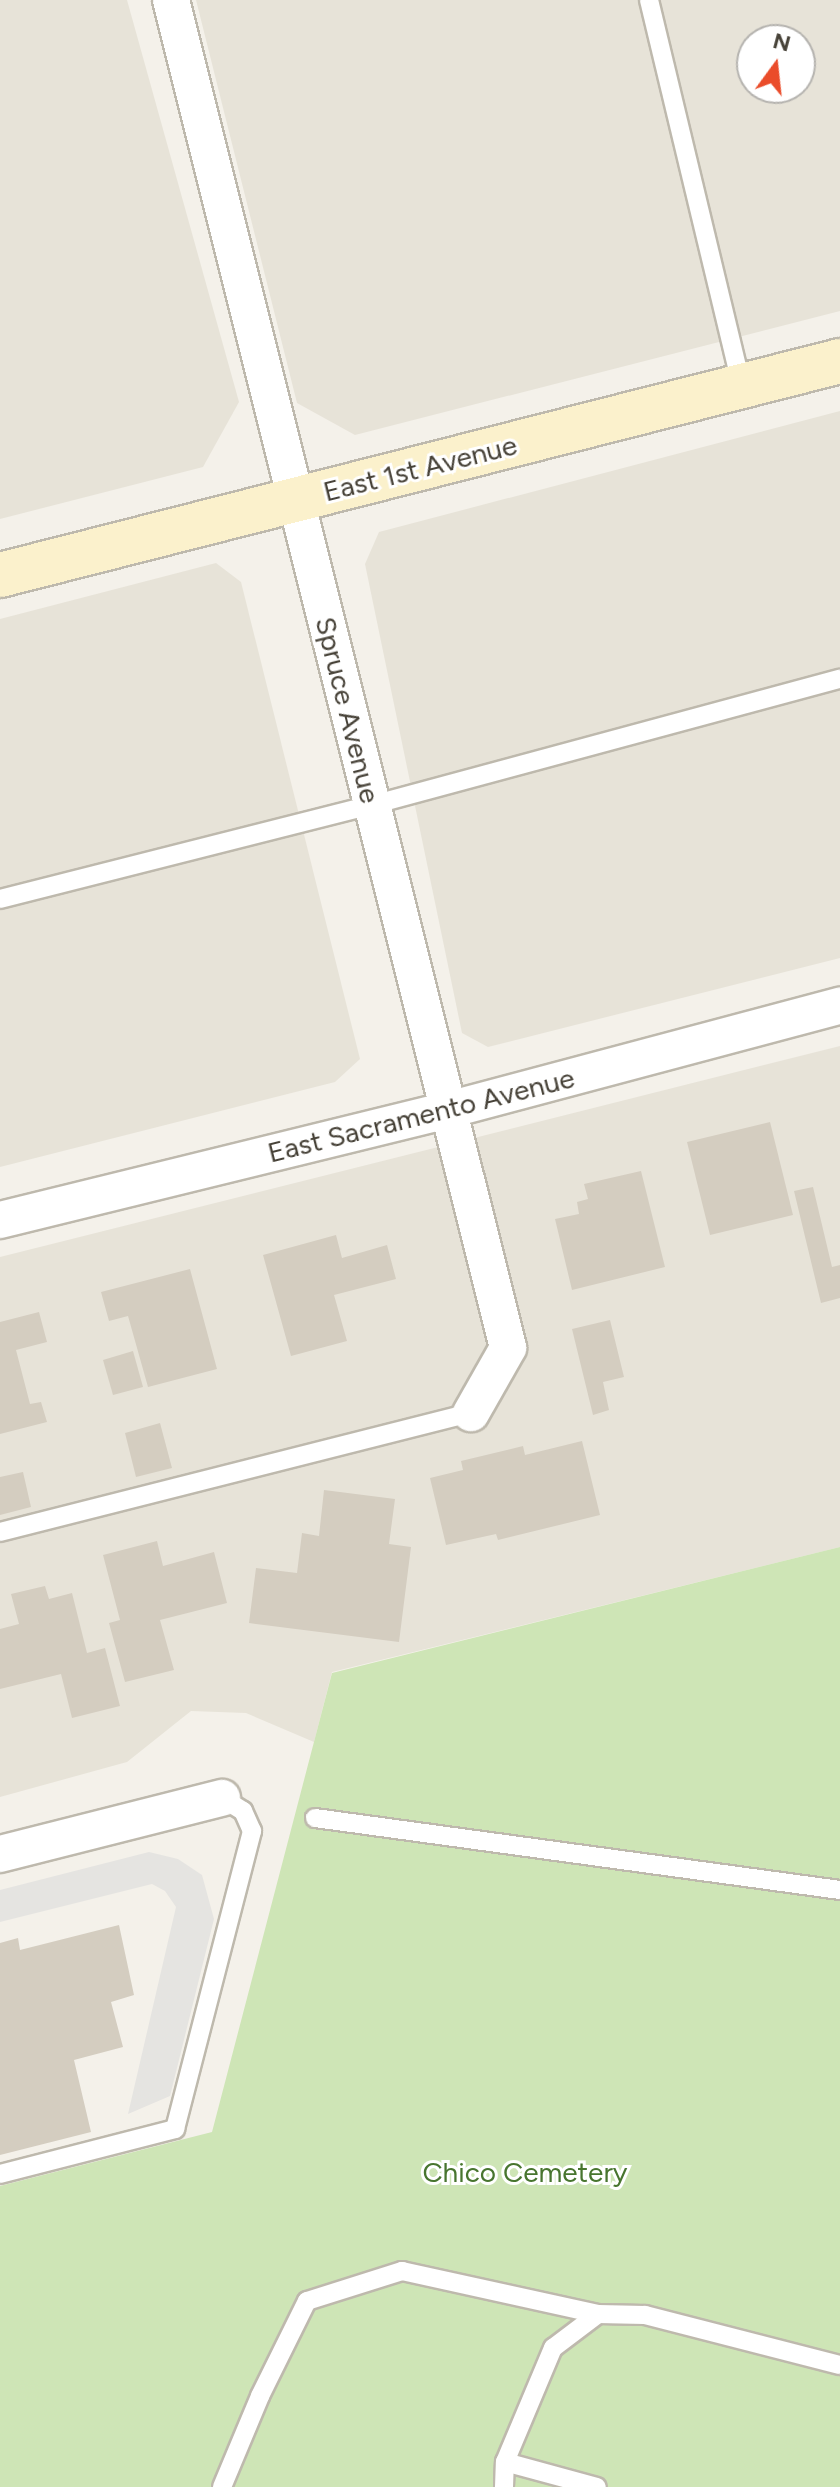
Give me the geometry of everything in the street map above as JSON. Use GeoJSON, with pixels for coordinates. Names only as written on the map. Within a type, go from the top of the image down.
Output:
{"type":"FeatureCollection","features":[{"type":"Feature","properties":{"kind":"street","name":"Spruce Avenue"},"geometry":{"type":"LineString","coordinates":[[171,0],[508,1348],[471,1413]]}},
{"type":"Feature","properties":{"kind":"street","name":"East 1st Avenue"},"geometry":{"type":"LineString","coordinates":[[0,575],[840,361]]}},
{"type":"Feature","properties":{"kind":"street","name":"East Sacramento Avenue"},"geometry":{"type":"LineString","coordinates":[[0,1220],[448,1110],[840,1006]]}},
{"type":"Feature","properties":{"kind":"street"},"geometry":{"type":"LineString","coordinates":[[0,1854],[222,1798]]}},
{"type":"Feature","properties":{"kind":"lane"},"geometry":{"type":"LineString","coordinates":[[649,0],[742,386]]}},
{"type":"Feature","properties":{"kind":"lane"},"geometry":{"type":"LineString","coordinates":[[0,899],[372,805],[840,679]]}},
{"type":"Feature","properties":{"kind":"lane"},"geometry":{"type":"LineString","coordinates":[[0,1532],[471,1413]]}},
{"type":"Feature","properties":{"kind":"lane"},"geometry":{"type":"LineString","coordinates":[[0,2174],[175,2129],[252,1831],[243,1811],[222,1798]]}},
{"type":"Feature","properties":{"kind":"lane"},"geometry":{"type":"LineString","coordinates":[[315,1818],[840,1890]]}},
{"type":"Feature","properties":{"kind":"lane"},"geometry":{"type":"LineString","coordinates":[[222,2487],[260,2396],[307,2301],[402,2271],[598,2314],[645,2315],[840,2365]]}},
{"type":"Feature","properties":{"kind":"lane"},"geometry":{"type":"LineString","coordinates":[[504,2487],[505,2462],[553,2348],[598,2314]]}},
{"type":"Feature","properties":{"kind":"lane"},"geometry":{"type":"LineString","coordinates":[[505,2462],[597,2487]]}},
{"type":"Feature","properties":{"kind":"shaded area"},"geometry":{"type":"Polygon","coordinates":[[[0,0],[127,0],[239,402],[203,467],[0,519],[0,0]]]}},
{"type":"Feature","properties":{"kind":"shaded area"},"geometry":{"type":"Polygon","coordinates":[[[196,0],[840,0],[840,311],[355,435],[297,403],[196,0]]]}},
{"type":"Feature","properties":{"kind":"shaded area"},"geometry":{"type":"Polygon","coordinates":[[[840,411],[840,958],[488,1047],[462,1033],[365,564],[379,532],[840,411]]]}},
{"type":"Feature","properties":{"kind":"shaded area"},"geometry":{"type":"Polygon","coordinates":[[[216,563],[241,582],[360,1059],[335,1082],[0,1167],[0,619],[216,563]]]}},
{"type":"Feature","properties":{"kind":"shaded area"},"geometry":{"type":"Polygon","coordinates":[[[840,1046],[840,1547],[332,1672],[314,1742],[246,1713],[191,1711],[127,1762],[0,1797],[0,1257],[840,1046]]]}},
{"type":"Feature","properties":{"kind":"shaded area"},"geometry":{"type":"Polygon","coordinates":[[[149,1852],[178,1859],[202,1875],[214,1919],[170,2096],[128,2114],[176,1907],[165,1891],[152,1884],[0,1922],[0,1890],[149,1852]]]}},
{"type":"Feature","properties":{"kind":"green space","name":"Chico Cemetery"},"geometry":{"type":"Polygon","coordinates":[[[840,1547],[840,2487],[0,2487],[0,2186],[212,2132],[332,1673],[840,1547]]]}},
{"type":"Feature","properties":{"kind":"building"},"geometry":{"type":"Polygon","coordinates":[[[770,1122],[793,1215],[710,1235],[687,1142],[770,1122]]]}},
{"type":"Feature","properties":{"kind":"building"},"geometry":{"type":"Polygon","coordinates":[[[641,1171],[665,1267],[572,1290],[555,1219],[579,1214],[577,1202],[588,1199],[584,1184],[641,1171]]]}},
{"type":"Feature","properties":{"kind":"building"},"geometry":{"type":"Polygon","coordinates":[[[813,1187],[832,1267],[840,1265],[840,1298],[821,1303],[794,1191],[813,1187]]]}},
{"type":"Feature","properties":{"kind":"building"},"geometry":{"type":"Polygon","coordinates":[[[336,1235],[342,1258],[387,1245],[396,1279],[334,1295],[347,1341],[291,1356],[263,1255],[336,1235]]]}},
{"type":"Feature","properties":{"kind":"building"},"geometry":{"type":"Polygon","coordinates":[[[190,1269],[217,1369],[148,1387],[128,1316],[109,1321],[101,1292],[190,1269]]]}},
{"type":"Feature","properties":{"kind":"building"},"geometry":{"type":"Polygon","coordinates":[[[39,1312],[47,1342],[16,1350],[30,1404],[41,1402],[47,1422],[0,1434],[0,1322],[39,1312]]]}},
{"type":"Feature","properties":{"kind":"building"},"geometry":{"type":"Polygon","coordinates":[[[610,1320],[624,1377],[603,1382],[609,1410],[593,1415],[572,1329],[610,1320]]]}},
{"type":"Feature","properties":{"kind":"building"},"geometry":{"type":"Polygon","coordinates":[[[133,1351],[143,1387],[113,1395],[103,1360],[133,1351]]]}},
{"type":"Feature","properties":{"kind":"building"},"geometry":{"type":"Polygon","coordinates":[[[160,1423],[172,1468],[136,1477],[125,1433],[160,1423]]]}},
{"type":"Feature","properties":{"kind":"building"},"geometry":{"type":"Polygon","coordinates":[[[582,1441],[600,1515],[498,1540],[496,1534],[446,1545],[430,1478],[463,1470],[461,1461],[523,1446],[525,1455],[582,1441]]]}},
{"type":"Feature","properties":{"kind":"building"},"geometry":{"type":"Polygon","coordinates":[[[23,1472],[31,1507],[0,1515],[0,1477],[23,1472]]]}},
{"type":"Feature","properties":{"kind":"building"},"geometry":{"type":"Polygon","coordinates":[[[324,1490],[395,1499],[389,1544],[411,1547],[399,1642],[249,1623],[256,1568],[297,1573],[302,1533],[319,1536],[324,1490]]]}},
{"type":"Feature","properties":{"kind":"building"},"geometry":{"type":"Polygon","coordinates":[[[157,1541],[163,1566],[214,1552],[227,1603],[160,1620],[174,1670],[125,1682],[109,1623],[120,1620],[103,1555],[157,1541]]]}},
{"type":"Feature","properties":{"kind":"building"},"geometry":{"type":"Polygon","coordinates":[[[45,1586],[49,1599],[72,1593],[87,1653],[105,1648],[120,1706],[72,1718],[61,1674],[0,1689],[0,1629],[19,1624],[11,1594],[45,1586]]]}},
{"type":"Feature","properties":{"kind":"building"},"geometry":{"type":"Polygon","coordinates":[[[119,1925],[134,1995],[111,2002],[123,2047],[74,2060],[91,2132],[0,2155],[0,1943],[18,1938],[20,1950],[119,1925]]]}}]}
